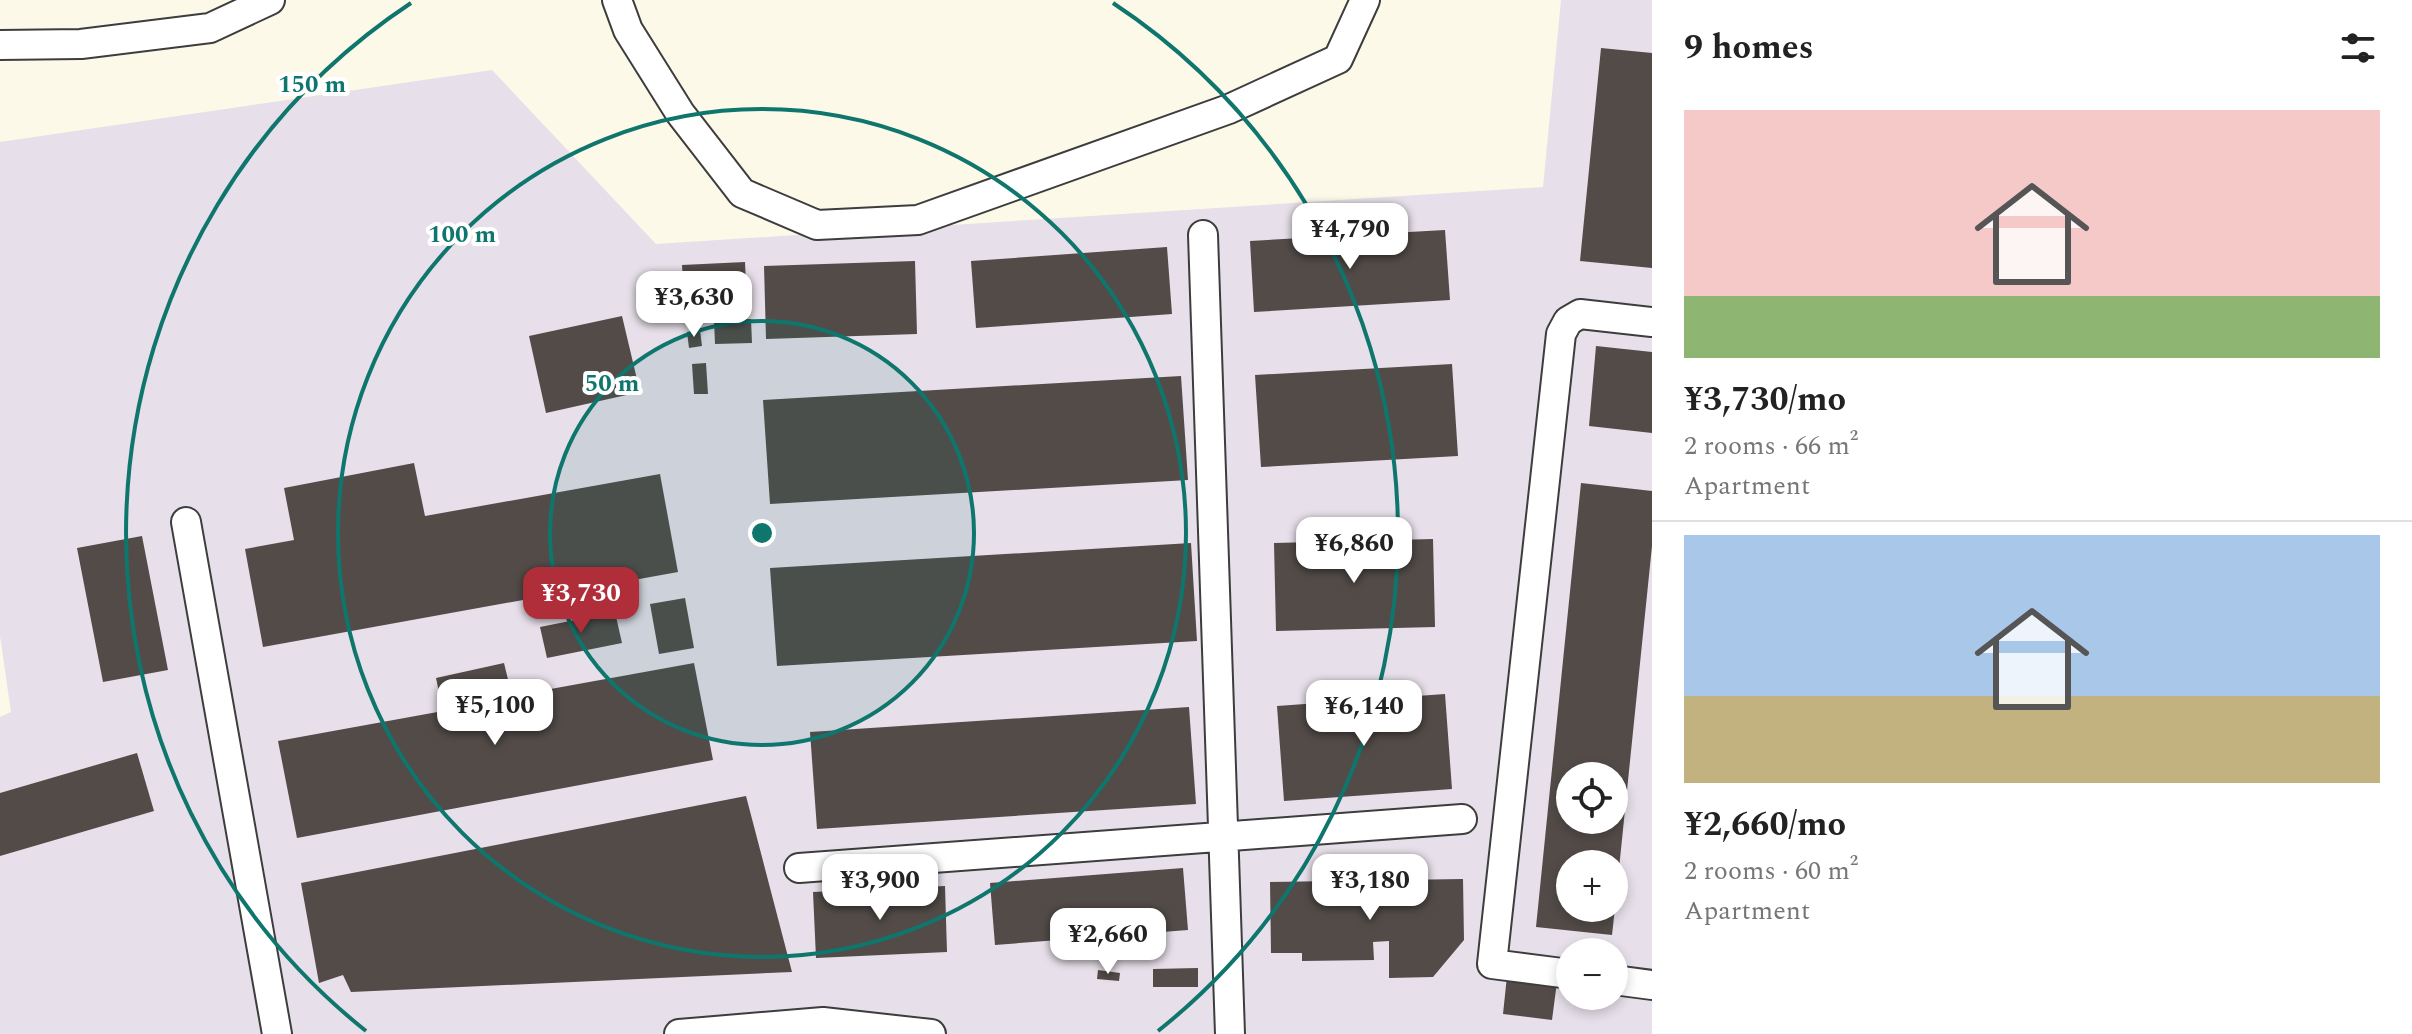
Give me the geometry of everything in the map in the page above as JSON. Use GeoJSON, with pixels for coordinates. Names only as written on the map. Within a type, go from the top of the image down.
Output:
{"type":"FeatureCollection","features":[{"type":"Feature","properties":{"kind":"street"},"geometry":{"type":"LineString","coordinates":[[0,45],[81,44],[210,28],[270,0]]}},
{"type":"Feature","properties":{"kind":"street"},"geometry":{"type":"LineString","coordinates":[[617,0],[628,30],[680,113],[742,193],[817,225],[918,220],[1229,109],[1338,59],[1365,0]]}},
{"type":"Feature","properties":{"kind":"street"},"geometry":{"type":"LineString","coordinates":[[1203,235],[1230,1034]]}},
{"type":"Feature","properties":{"kind":"street"},"geometry":{"type":"LineString","coordinates":[[1556,972],[1492,964],[1561,334],[1568,321],[1580,314],[1652,322]]}},
{"type":"Feature","properties":{"kind":"street"},"geometry":{"type":"LineString","coordinates":[[186,522],[277,1034]]}},
{"type":"Feature","properties":{"kind":"street"},"geometry":{"type":"LineString","coordinates":[[799,868],[1462,819]]}},
{"type":"Feature","properties":{"kind":"street"},"geometry":{"type":"LineString","coordinates":[[1628,982],[1652,985]]}},
{"type":"Feature","properties":{"kind":"street"},"geometry":{"type":"LineString","coordinates":[[679,1034],[823,1022],[931,1034]]}},
{"type":"Feature","properties":{"kind":"shaded area"},"geometry":{"type":"Polygon","coordinates":[[[1561,0],[1652,0],[1652,1034],[0,1034],[0,717],[11,712],[0,636],[0,142],[492,70],[656,244],[1543,187],[1561,0]]]}},
{"type":"Feature","properties":{"kind":"building"},"geometry":{"type":"Polygon","coordinates":[[[1601,48],[1652,53],[1652,268],[1580,261],[1601,48]]]}},
{"type":"Feature","properties":{"kind":"building"},"geometry":{"type":"Polygon","coordinates":[[[1445,230],[1450,300],[1254,312],[1250,241],[1445,230]]]}},
{"type":"Feature","properties":{"kind":"building"},"geometry":{"type":"Polygon","coordinates":[[[1167,247],[1172,314],[976,328],[971,261],[1167,247]]]}},
{"type":"Feature","properties":{"kind":"building"},"geometry":{"type":"Polygon","coordinates":[[[915,261],[917,334],[766,339],[764,266],[915,261]]]}},
{"type":"Feature","properties":{"kind":"building"},"geometry":{"type":"Polygon","coordinates":[[[745,262],[747,308],[685,312],[682,265],[745,262]]]}},
{"type":"Feature","properties":{"kind":"building"},"geometry":{"type":"Polygon","coordinates":[[[622,316],[640,392],[546,413],[529,336],[622,316]]]}},
{"type":"Feature","properties":{"kind":"building"},"geometry":{"type":"Polygon","coordinates":[[[751,319],[752,343],[715,344],[714,320],[751,319]]]}},
{"type":"Feature","properties":{"kind":"building"},"geometry":{"type":"Polygon","coordinates":[[[700,330],[702,346],[689,348],[687,332],[700,330]]]}},
{"type":"Feature","properties":{"kind":"building"},"geometry":{"type":"Polygon","coordinates":[[[1596,346],[1652,352],[1652,433],[1589,426],[1596,346]]]}},
{"type":"Feature","properties":{"kind":"building"},"geometry":{"type":"Polygon","coordinates":[[[706,363],[708,394],[694,394],[692,364],[706,363]]]}},
{"type":"Feature","properties":{"kind":"building"},"geometry":{"type":"Polygon","coordinates":[[[1452,364],[1458,456],[1261,467],[1255,375],[1452,364]]]}},
{"type":"Feature","properties":{"kind":"building"},"geometry":{"type":"Polygon","coordinates":[[[1181,376],[1188,480],[770,504],[763,400],[1181,376]]]}},
{"type":"Feature","properties":{"kind":"building"},"geometry":{"type":"Polygon","coordinates":[[[414,463],[425,516],[660,474],[678,572],[263,647],[245,549],[294,540],[284,488],[414,463]]]}},
{"type":"Feature","properties":{"kind":"building"},"geometry":{"type":"Polygon","coordinates":[[[1581,483],[1652,491],[1652,546],[1628,781],[1628,762],[1556,762],[1556,834],[1623,834],[1621,850],[1556,850],[1556,922],[1613,922],[1612,935],[1536,927],[1581,483]]]}},
{"type":"Feature","properties":{"kind":"building"},"geometry":{"type":"Polygon","coordinates":[[[142,536],[168,670],[103,682],[77,548],[142,536]]]}},
{"type":"Feature","properties":{"kind":"building"},"geometry":{"type":"Polygon","coordinates":[[[1433,539],[1435,627],[1276,631],[1274,543],[1433,539]]]}},
{"type":"Feature","properties":{"kind":"building"},"geometry":{"type":"Polygon","coordinates":[[[1191,543],[1197,641],[777,666],[770,568],[1191,543]]]}},
{"type":"Feature","properties":{"kind":"building"},"geometry":{"type":"Polygon","coordinates":[[[685,598],[694,648],[659,654],[650,604],[685,598]]]}},
{"type":"Feature","properties":{"kind":"building"},"geometry":{"type":"Polygon","coordinates":[[[615,612],[622,643],[547,658],[540,627],[615,612]]]}},
{"type":"Feature","properties":{"kind":"building"},"geometry":{"type":"Polygon","coordinates":[[[504,663],[512,696],[694,663],[713,760],[297,838],[278,741],[443,711],[436,678],[504,663]]]}},
{"type":"Feature","properties":{"kind":"building"},"geometry":{"type":"Polygon","coordinates":[[[1445,694],[1452,789],[1284,801],[1277,706],[1445,694]]]}},
{"type":"Feature","properties":{"kind":"building"},"geometry":{"type":"Polygon","coordinates":[[[1189,707],[1196,804],[817,829],[810,732],[1189,707]]]}},
{"type":"Feature","properties":{"kind":"building"},"geometry":{"type":"Polygon","coordinates":[[[137,753],[154,811],[0,856],[0,793],[137,753]]]}},
{"type":"Feature","properties":{"kind":"building"},"geometry":{"type":"Polygon","coordinates":[[[746,796],[792,972],[351,992],[343,975],[319,983],[301,883],[746,796]]]}},
{"type":"Feature","properties":{"kind":"building"},"geometry":{"type":"Polygon","coordinates":[[[1183,868],[1188,930],[995,945],[990,883],[1183,868]]]}},
{"type":"Feature","properties":{"kind":"building"},"geometry":{"type":"Polygon","coordinates":[[[1463,879],[1464,940],[1433,977],[1389,978],[1389,941],[1373,942],[1374,960],[1302,961],[1302,953],[1271,953],[1270,882],[1463,879]]]}},
{"type":"Feature","properties":{"kind":"building"},"geometry":{"type":"Polygon","coordinates":[[[945,886],[947,952],[816,958],[813,892],[945,886]]]}},
{"type":"Feature","properties":{"kind":"building"},"geometry":{"type":"Polygon","coordinates":[[[1198,968],[1198,987],[1153,987],[1153,969],[1198,968]]]}},
{"type":"Feature","properties":{"kind":"building"},"geometry":{"type":"Polygon","coordinates":[[[1098,970],[1120,973],[1119,981],[1097,979],[1098,970]]]}},
{"type":"Feature","properties":{"kind":"building"},"geometry":{"type":"Polygon","coordinates":[[[1507,976],[1556,982],[1552,1020],[1503,1014],[1507,976]]]}}]}
